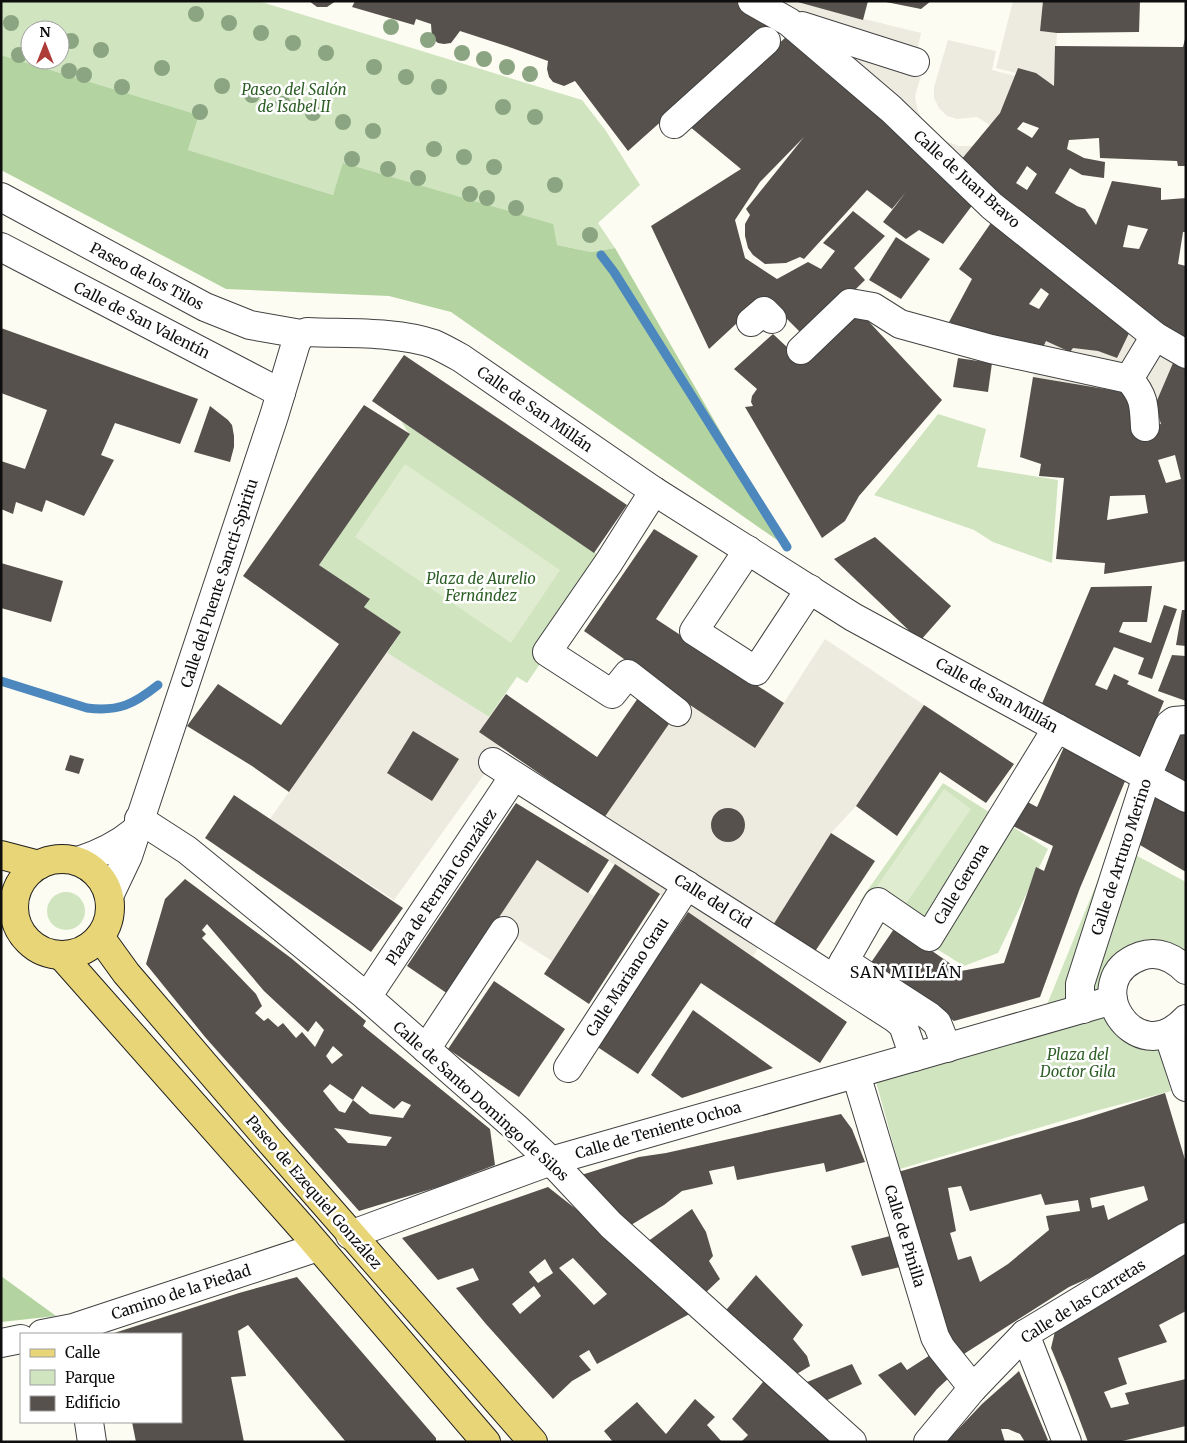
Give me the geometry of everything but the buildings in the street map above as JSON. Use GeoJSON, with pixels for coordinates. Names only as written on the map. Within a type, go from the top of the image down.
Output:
{"type":"FeatureCollection","features":[{"type":"Feature","properties":{"kind":"main road"},"geometry":{"type":"LineString","coordinates":[[1,854],[40,865]]}},
{"type":"Feature","properties":{"kind":"main road"},"geometry":{"type":"LineString","coordinates":[[57,859],[78,861],[98,875],[106,887],[110,905],[108,921],[100,937],[92,945],[79,952],[62,955],[45,952],[27,939],[20,929],[8,894],[17,890],[23,880],[40,865],[57,859]]}},
{"type":"Feature","properties":{"kind":"main road","name":"Paseo de Ezequiel González"},"geometry":{"type":"LineString","coordinates":[[100,937],[126,973],[350,1235],[526,1435]]}},
{"type":"Feature","properties":{"kind":"main road"},"geometry":{"type":"LineString","coordinates":[[62,955],[486,1442]]}},
{"type":"Feature","properties":{"kind":"main road"},"geometry":{"type":"LineString","coordinates":[[311,1239],[329,1235],[350,1235]]}},
{"type":"Feature","properties":{"kind":"main road"},"geometry":{"type":"LineString","coordinates":[[493,1442],[526,1435]]}},
{"type":"Feature","properties":{"kind":"street","name":"Calle de Juan Bravo"},"geometry":{"type":"LineString","coordinates":[[752,1],[779,30],[891,109],[992,206],[1155,336],[1186,354]]}},
{"type":"Feature","properties":{"kind":"street"},"geometry":{"type":"LineString","coordinates":[[674,124],[779,30],[915,62]]}},
{"type":"Feature","properties":{"kind":"street","name":"Paseo de los Tilos"},"geometry":{"type":"LineString","coordinates":[[1,197],[205,307],[250,325],[301,334]]}},
{"type":"Feature","properties":{"kind":"street","name":"Calle de San Valentín"},"geometry":{"type":"LineString","coordinates":[[1,247],[281,393]]}},
{"type":"Feature","properties":{"kind":"street"},"geometry":{"type":"LineString","coordinates":[[801,350],[850,303],[873,307],[900,324],[1038,360],[1129,379],[1140,393],[1144,408],[1145,427]]}},
{"type":"Feature","properties":{"kind":"street","name":"Calle de San Millán"},"geometry":{"type":"LineString","coordinates":[[301,334],[307,332],[391,336],[434,344],[461,358],[654,492],[853,617],[1186,798]]}},
{"type":"Feature","properties":{"kind":"street","name":"Calle del Puente Sancti-Spiritu"},"geometry":{"type":"LineString","coordinates":[[109,896],[128,856],[296,343],[301,334]]}},
{"type":"Feature","properties":{"kind":"street"},"geometry":{"type":"LineString","coordinates":[[1129,379],[1155,336]]}},
{"type":"Feature","properties":{"kind":"street"},"geometry":{"type":"LineString","coordinates":[[654,492],[609,562],[547,652],[612,694],[628,674],[677,712]]}},
{"type":"Feature","properties":{"kind":"street"},"geometry":{"type":"LineString","coordinates":[[748,550],[694,631],[756,671],[810,590]]}},
{"type":"Feature","properties":{"kind":"street","name":"Calle de Arturo Merino"},"geometry":{"type":"LineString","coordinates":[[1083,1009],[1080,999],[1080,984],[1146,776],[1168,726],[1174,721],[1186,720]]}},
{"type":"Feature","properties":{"kind":"street","name":"Calle Gerona"},"geometry":{"type":"LineString","coordinates":[[839,970],[878,902],[929,937],[1057,728]]}},
{"type":"Feature","properties":{"kind":"street","name":"Calle del Cid"},"geometry":{"type":"LineString","coordinates":[[503,769],[687,885],[839,970],[929,1016],[937,1023],[947,1048]]}},
{"type":"Feature","properties":{"kind":"street","name":"Plaza de Fernán González"},"geometry":{"type":"LineString","coordinates":[[367,997],[503,769]]}},
{"type":"Feature","properties":{"kind":"street"},"geometry":{"type":"LineString","coordinates":[[78,861],[101,854],[120,843],[137,825]]}},
{"type":"Feature","properties":{"kind":"street","name":"Calle de Santo Domingo de Silos"},"geometry":{"type":"LineString","coordinates":[[137,825],[187,850],[367,997],[515,1127],[551,1161],[611,1225],[852,1442]]}},
{"type":"Feature","properties":{"kind":"street","name":"Calle Mariano Grau"},"geometry":{"type":"LineString","coordinates":[[568,1068],[687,885]]}},
{"type":"Feature","properties":{"kind":"street"},"geometry":{"type":"LineString","coordinates":[[426,1049],[504,931]]}},
{"type":"Feature","properties":{"kind":"street"},"geometry":{"type":"LineString","coordinates":[[1097,931],[1132,959]]}},
{"type":"Feature","properties":{"kind":"street"},"geometry":{"type":"LineString","coordinates":[[1186,970],[1178,962],[1167,956],[1156,954],[1144,955],[1132,959],[1123,967],[1116,977],[1112,988],[1112,1000],[1116,1012],[1132,1030],[1144,1035],[1156,1036],[1177,1026],[1186,1087]]}},
{"type":"Feature","properties":{"kind":"street","name":"Calle del Cid"},"geometry":{"type":"LineString","coordinates":[[839,970],[903,1026],[914,1057]]}},
{"type":"Feature","properties":{"kind":"street"},"geometry":{"type":"LineString","coordinates":[[856,1074],[1112,1000]]}},
{"type":"Feature","properties":{"kind":"street","name":"Calle de Teniente Ochoa"},"geometry":{"type":"LineString","coordinates":[[350,1235],[551,1161],[856,1074]]}},
{"type":"Feature","properties":{"kind":"street","name":"Calle de Pinilla"},"geometry":{"type":"LineString","coordinates":[[856,1074],[935,1337],[941,1348],[973,1388]]}},
{"type":"Feature","properties":{"kind":"street","name":"Calle de las Carretas"},"geometry":{"type":"LineString","coordinates":[[928,1442],[973,1388],[1025,1334],[1186,1237]]}},
{"type":"Feature","properties":{"kind":"street","name":"Camino de la Piedad"},"geometry":{"type":"LineString","coordinates":[[52,1333],[73,1331],[311,1239]]}},
{"type":"Feature","properties":{"kind":"street"},"geometry":{"type":"LineString","coordinates":[[1025,1334],[1067,1442]]}},
{"type":"Feature","properties":{"kind":"street"},"geometry":{"type":"LineString","coordinates":[[1,1343],[20,1339]]}},
{"type":"Feature","properties":{"kind":"street"},"geometry":{"type":"LineString","coordinates":[[89,1423],[92,1442]]}},
{"type":"Feature","properties":{"kind":"green space","name":"Paseo del Salón de Isabel II"},"geometry":{"type":"Polygon","coordinates":[[[1,1],[258,1],[582,100],[606,131],[640,185],[598,223],[615,248],[591,252],[557,245],[344,163],[333,195],[188,150],[199,115],[50,70],[70,70],[70,20],[20,20],[20,61],[1,55],[1,1]]]}},
{"type":"Feature","properties":{"kind":"green space"},"geometry":{"type":"Polygon","coordinates":[[[1,55],[20,61],[20,70],[50,70],[199,115],[188,150],[333,195],[343,163],[553,224],[557,245],[591,252],[615,248],[787,547],[451,312],[389,296],[226,289],[1,170],[1,55]]]}},
{"type":"Feature","properties":{"kind":"green space"},"geometry":{"type":"Polygon","coordinates":[[[938,414],[986,429],[977,467],[1058,480],[1052,563],[993,542],[974,530],[874,495],[938,414]]]}},
{"type":"Feature","properties":{"kind":"green space","name":"Plaza de Aurelio Fernández"},"geometry":{"type":"Polygon","coordinates":[[[401,421],[609,562],[527,683],[517,677],[489,717],[387,653],[401,632],[364,607],[370,599],[319,565],[409,434],[401,421]]]}},
{"type":"Feature","properties":{"kind":"green space"},"geometry":{"type":"Polygon","coordinates":[[[405,464],[560,570],[511,643],[355,537],[405,464]]]}},
{"type":"Feature","properties":{"kind":"green space"},"geometry":{"type":"Polygon","coordinates":[[[943,783],[1048,849],[998,953],[964,966],[860,901],[943,783]]]}},
{"type":"Feature","properties":{"kind":"green space"},"geometry":{"type":"Polygon","coordinates":[[[944,789],[971,809],[901,911],[873,892],[944,789]]]}},
{"type":"Feature","properties":{"kind":"green space","name":"Plaza del Doctor Gila"},"geometry":{"type":"Polygon","coordinates":[[[1113,843],[1186,882],[1186,956],[1104,978],[1158,1047],[1171,1091],[1099,1110],[900,1169],[875,1078],[1035,1034],[1113,843]]]}},
{"type":"Feature","properties":{"kind":"green space"},"geometry":{"type":"Polygon","coordinates":[[[66,892],[73,893],[79,898],[84,904],[84,918],[79,924],[73,929],[66,930],[59,929],[53,924],[48,918],[47,911],[48,904],[53,898],[59,893],[66,892]]]}},
{"type":"Feature","properties":{"kind":"green space"},"geometry":{"type":"Polygon","coordinates":[[[1,1276],[56,1316],[1,1322],[1,1276]]]}},
{"type":"Feature","properties":{"kind":"shaded area"},"geometry":{"type":"Polygon","coordinates":[[[755,1],[792,1],[921,33],[912,74],[921,76],[915,96],[917,108],[923,122],[943,140],[959,146],[974,146],[953,170],[827,74],[786,37],[755,1]]]}},
{"type":"Feature","properties":{"kind":"shaded area"},"geometry":{"type":"Polygon","coordinates":[[[1013,1],[1043,1],[1040,31],[1057,33],[1054,86],[1036,73],[1018,68],[1016,73],[996,68],[1013,1]]]}},
{"type":"Feature","properties":{"kind":"shaded area"},"geometry":{"type":"Polygon","coordinates":[[[948,40],[996,51],[992,70],[1015,76],[1000,113],[990,125],[977,117],[957,119],[947,116],[939,108],[934,98],[934,87],[948,40]]]}},
{"type":"Feature","properties":{"kind":"shaded area"},"geometry":{"type":"Polygon","coordinates":[[[1133,325],[1155,336],[1173,363],[1156,405],[1161,424],[1136,428],[1134,394],[1033,377],[1046,341],[1073,348],[1098,351],[1116,358],[1133,325]]]}},
{"type":"Feature","properties":{"kind":"shaded area"},"geometry":{"type":"Polygon","coordinates":[[[825,639],[924,705],[856,806],[831,833],[753,956],[584,845],[684,701],[755,747],[825,639]]]}},
{"type":"Feature","properties":{"kind":"shaded area"},"geometry":{"type":"Polygon","coordinates":[[[387,653],[489,717],[480,732],[501,748],[493,762],[394,900],[270,819],[387,653]]]}},
{"type":"Feature","properties":{"kind":"shaded area"},"geometry":{"type":"Polygon","coordinates":[[[537,860],[594,896],[552,961],[494,924],[537,860]]]}},
{"type":"Feature","properties":{"kind":"waterway"},"geometry":{"type":"LineString","coordinates":[[601,255],[614,272],[787,547]]}},
{"type":"Feature","properties":{"kind":"waterway"},"geometry":{"type":"LineString","coordinates":[[1,681],[87,708],[98,709],[126,705],[158,685]]}},
{"type":"Feature","properties":{"kind":"district","name":"SAN MILLÁN"},"geometry":{"type":"Point","coordinates":[906,972]}}]}
